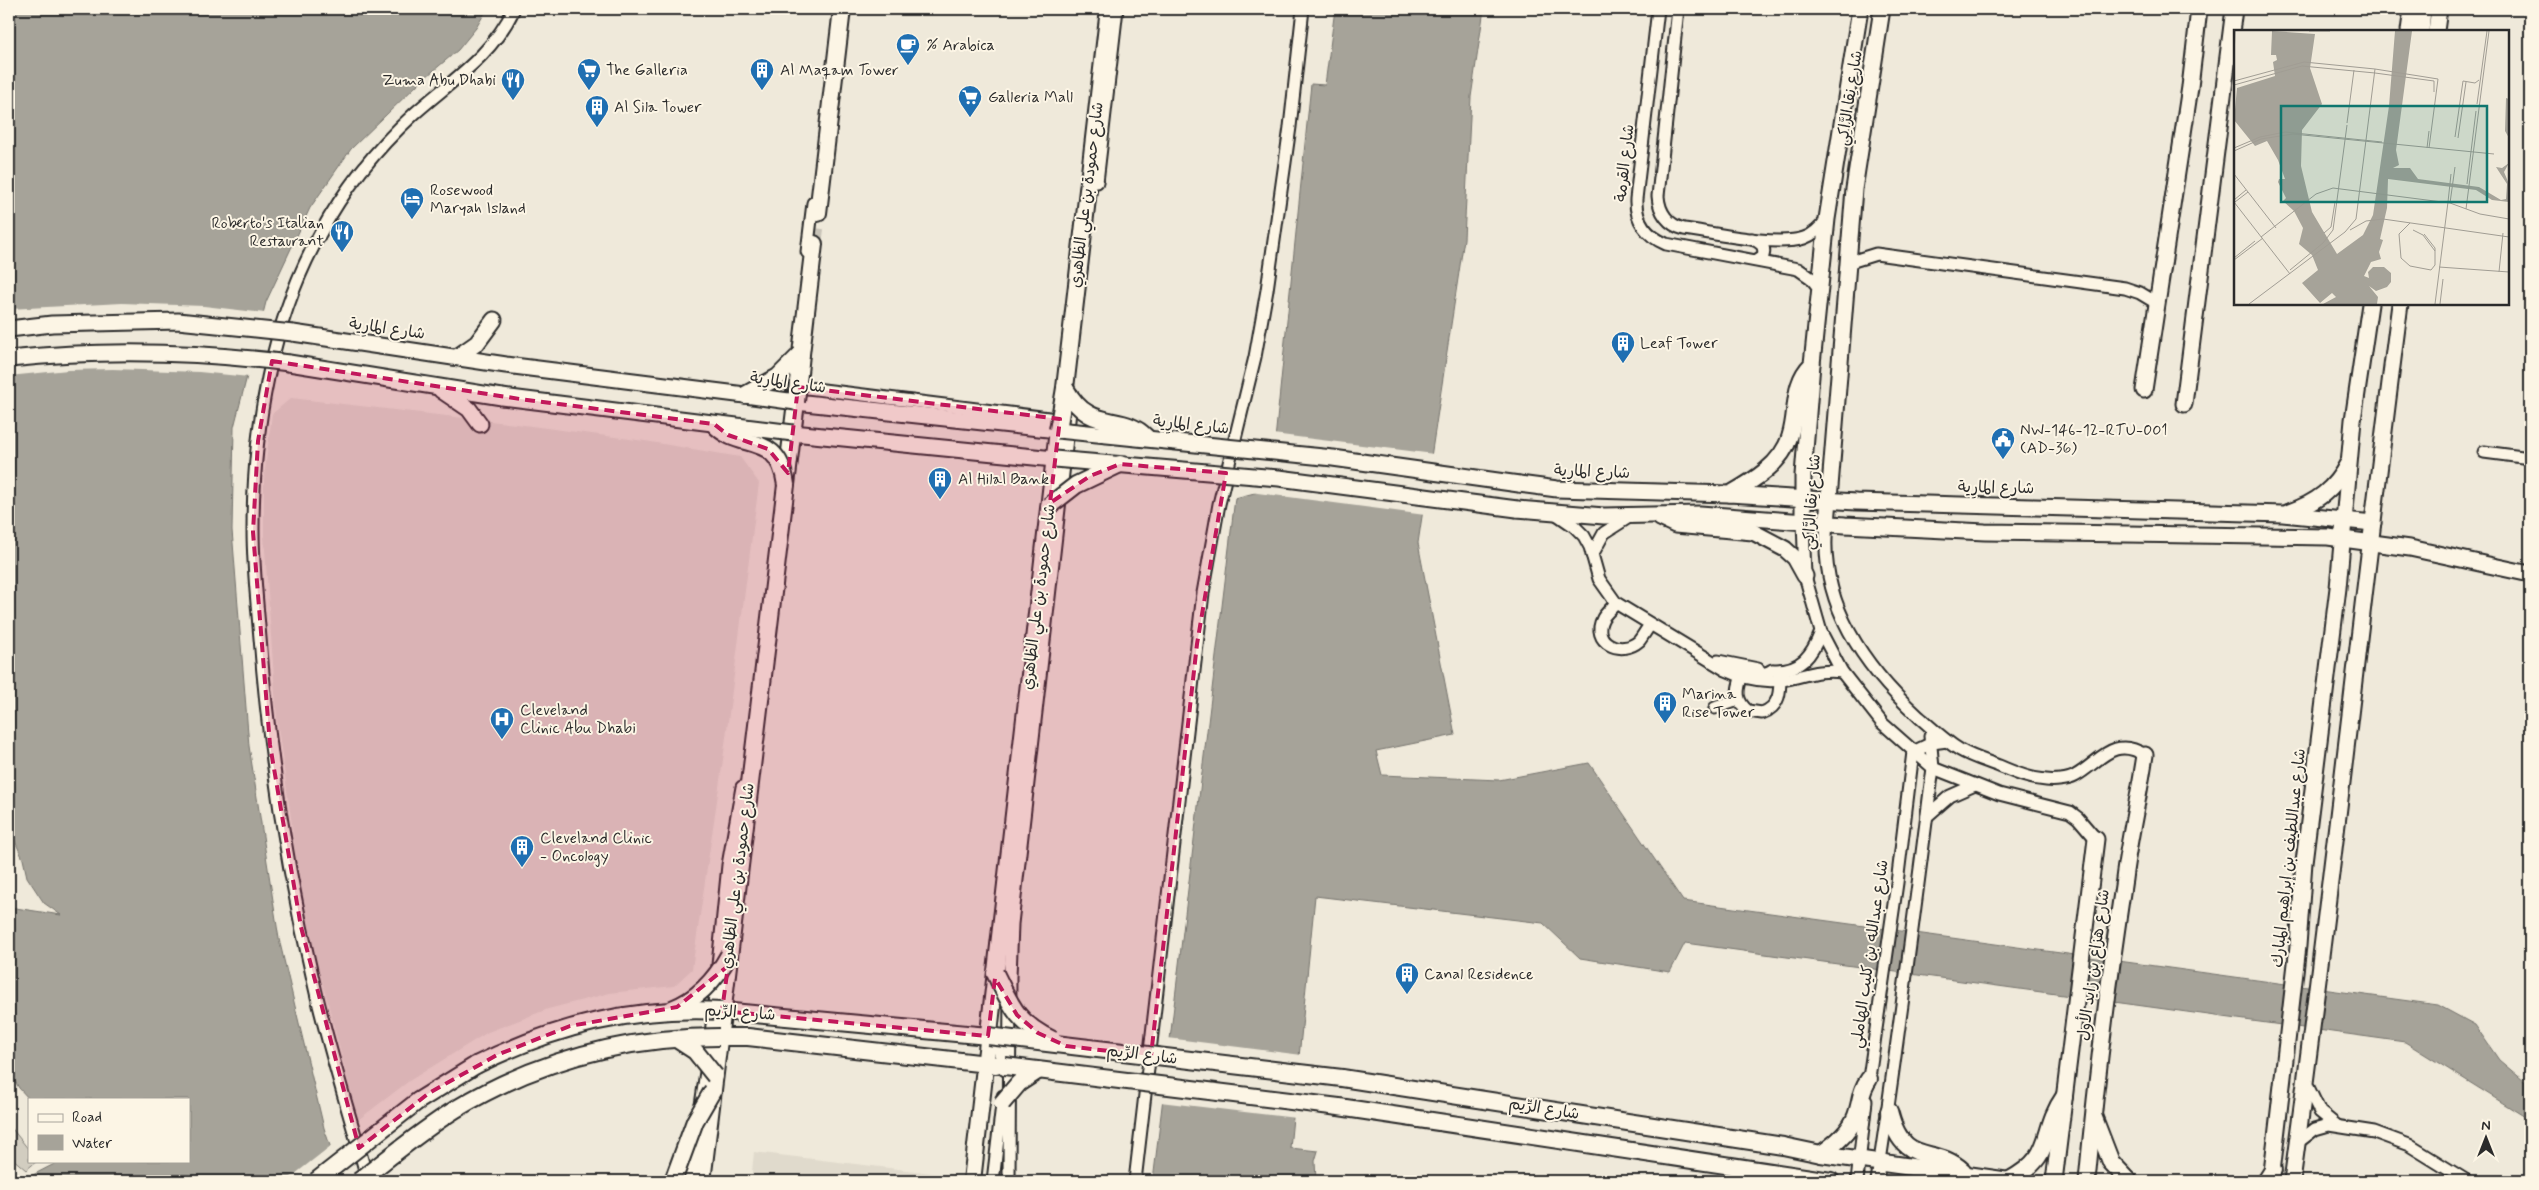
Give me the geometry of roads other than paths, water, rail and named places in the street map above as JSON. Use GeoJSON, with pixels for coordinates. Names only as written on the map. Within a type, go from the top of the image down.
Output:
{"type":"FeatureCollection","features":[{"type":"Feature","properties":{"kind":"main road"},"geometry":{"type":"LineString","coordinates":[[818,213],[842,9]]}},
{"type":"Feature","properties":{"kind":"main road","name":"شارع حمودة بن علي الظاهري"},"geometry":{"type":"LineString","coordinates":[[972,1181],[1054,459],[1064,425],[1065,388],[1109,9]]}},
{"type":"Feature","properties":{"kind":"main road","name":"شارع حمودة بن علي الظاهري"},"geometry":{"type":"LineString","coordinates":[[702,1181],[714,1083],[715,1041],[722,1011],[729,955],[793,433],[814,244]]}},
{"type":"Feature","properties":{"kind":"main road"},"geometry":{"type":"LineString","coordinates":[[745,395],[778,377],[802,354]]}},
{"type":"Feature","properties":{"kind":"main road"},"geometry":{"type":"LineString","coordinates":[[1065,388],[1076,405],[1092,417],[1128,426],[1146,438]]}},
{"type":"Feature","properties":{"kind":"main road"},"geometry":{"type":"LineString","coordinates":[[714,424],[728,435],[768,449],[780,465],[786,485]]}},
{"type":"Feature","properties":{"kind":"main road"},"geometry":{"type":"LineString","coordinates":[[1049,506],[1076,485],[1120,464]]}},
{"type":"Feature","properties":{"kind":"main road"},"geometry":{"type":"LineString","coordinates":[[668,1010],[686,1002],[703,990],[718,974],[729,955]]}},
{"type":"Feature","properties":{"kind":"main road"},"geometry":{"type":"LineString","coordinates":[[996,973],[1010,1004],[1021,1020],[1038,1033],[1066,1046]]}},
{"type":"Feature","properties":{"kind":"main road","name":"شارع الرِّيم"},"geometry":{"type":"LineString","coordinates":[[316,1181],[424,1097],[496,1055],[532,1039],[583,1023],[628,1014],[668,1010],[722,1011],[988,1036],[1342,1078],[1783,1146],[1859,1160],[2009,1181]]}},
{"type":"Feature","properties":{"kind":"main road","name":"شارع الرِّيم"},"geometry":{"type":"LineString","coordinates":[[359,1181],[431,1125],[507,1082],[589,1052],[646,1041],[675,1038],[715,1041],[748,1037],[986,1063],[1339,1107],[1763,1175],[1831,1181]]}},
{"type":"Feature","properties":{"kind":"main road"},"geometry":{"type":"LineString","coordinates":[[674,1181],[695,1121],[714,1083],[695,1050],[675,1038]]}},
{"type":"Feature","properties":{"kind":"main road"},"geometry":{"type":"LineString","coordinates":[[1002,1103],[1019,1083],[1039,1070]]}},
{"type":"Feature","properties":{"kind":"main road"},"geometry":{"type":"LineString","coordinates":[[1821,1154],[1837,1141],[1853,1121],[1863,1087],[1869,1079]]}},
{"type":"Feature","properties":{"kind":"main road"},"geometry":{"type":"LineString","coordinates":[[2009,1181],[2029,1168],[2037,1159],[2048,1139],[2054,1115],[2064,1097]]}},
{"type":"Feature","properties":{"kind":"main road"},"geometry":{"type":"LineString","coordinates":[[1889,1111],[1899,1137],[1910,1148],[1926,1156],[1953,1164],[1966,1174]]}},
{"type":"Feature","properties":{"kind":"main road"},"geometry":{"type":"LineString","coordinates":[[2094,1118],[2112,1162],[2129,1181]]}},
{"type":"Feature","properties":{"kind":"street"},"geometry":{"type":"LineString","coordinates":[[368,1181],[314,987],[278,806],[263,683],[254,563],[253,500],[258,441],[272,362],[286,310],[305,263],[331,215],[352,182],[393,135],[487,52],[514,9]]}},
{"type":"Feature","properties":{"kind":"street"},"geometry":{"type":"LineString","coordinates":[[715,1041],[726,884],[740,798],[836,9]]}},
{"type":"Feature","properties":{"kind":"street"},"geometry":{"type":"LineString","coordinates":[[1009,1181],[1012,924],[1064,425],[1117,9]]}},
{"type":"Feature","properties":{"kind":"street"},"geometry":{"type":"LineString","coordinates":[[1135,1181],[1203,593],[1219,504],[1255,356],[1265,299],[1285,168],[1303,9]]}},
{"type":"Feature","properties":{"kind":"street","name":"شارع القرمة"},"geometry":{"type":"LineString","coordinates":[[1658,9],[1636,199],[1639,220],[1652,237],[1666,244],[1798,269],[1811,278],[1821,291]]}},
{"type":"Feature","properties":{"kind":"street"},"geometry":{"type":"LineString","coordinates":[[1678,9],[1658,196],[1660,209],[1667,220],[1678,227],[1748,238],[1802,239],[1814,232],[1827,218]]}},
{"type":"Feature","properties":{"kind":"street","name":"شارع نِقا الرَّاكِي"},"geometry":{"type":"LineString","coordinates":[[1860,9],[1827,218],[1812,364],[1803,498],[1805,576],[1821,632],[1842,672],[1882,723],[1913,752],[1933,768],[1975,785],[2015,799],[2070,812],[2078,818],[2096,839]]}},
{"type":"Feature","properties":{"kind":"street","name":"شارع نِقا الرَّاكِي"},"geometry":{"type":"LineString","coordinates":[[1882,9],[1854,189],[1827,524],[1825,553],[1831,589],[1839,614],[1873,669],[1897,697],[1962,752],[2024,776],[2046,780],[2074,777],[2106,752],[2117,748],[2132,749],[2145,755]]}},
{"type":"Feature","properties":{"kind":"street"},"geometry":{"type":"LineString","coordinates":[[2144,390],[2155,302],[2169,230],[2200,9]]}},
{"type":"Feature","properties":{"kind":"street"},"geometry":{"type":"LineString","coordinates":[[2184,404],[2234,9]]}},
{"type":"Feature","properties":{"kind":"street"},"geometry":{"type":"LineString","coordinates":[[2409,30],[2412,9]]}},
{"type":"Feature","properties":{"kind":"street"},"geometry":{"type":"LineString","coordinates":[[2420,30],[2423,9]]}},
{"type":"Feature","properties":{"kind":"street"},"geometry":{"type":"LineString","coordinates":[[2436,30],[2439,9]]}},
{"type":"Feature","properties":{"kind":"street"},"geometry":{"type":"LineString","coordinates":[[1748,238],[1760,243],[1764,249],[1763,256],[1757,260]]}},
{"type":"Feature","properties":{"kind":"street"},"geometry":{"type":"LineString","coordinates":[[1847,262],[1876,254],[2125,288],[2140,293],[2155,302]]}},
{"type":"Feature","properties":{"kind":"street","name":"شارع عبداللطيف بن إبراهيم المبارك"},"geometry":{"type":"LineString","coordinates":[[2270,1177],[2298,946],[2304,862],[2345,520],[2353,420],[2370,305]]}},
{"type":"Feature","properties":{"kind":"street"},"geometry":{"type":"LineString","coordinates":[[2292,1181],[2323,949],[2356,676],[2366,541],[2373,523],[2400,305]]}},
{"type":"Feature","properties":{"kind":"street"},"geometry":{"type":"LineString","coordinates":[[457,357],[477,344],[494,320]]}},
{"type":"Feature","properties":{"kind":"street","name":"شارع المارِية"},"geometry":{"type":"LineString","coordinates":[[9,329],[52,324],[178,321],[243,326],[457,357],[796,402],[1064,425],[1146,438],[1333,458],[1557,489],[1729,494],[1830,500],[2283,514],[2373,523]]}},
{"type":"Feature","properties":{"kind":"street"},"geometry":{"type":"LineString","coordinates":[[9,359],[68,354],[155,351],[200,354],[289,363],[520,400],[714,424],[1054,459],[1289,479],[1555,513],[1629,516],[1700,514],[1827,524],[1985,532],[2343,538],[2530,574]]}},
{"type":"Feature","properties":{"kind":"street"},"geometry":{"type":"LineString","coordinates":[[1729,494],[1766,470],[1787,445],[1792,430],[1797,387],[1803,372],[1812,364]]}},
{"type":"Feature","properties":{"kind":"street"},"geometry":{"type":"LineString","coordinates":[[435,386],[461,403],[480,424]]}},
{"type":"Feature","properties":{"kind":"street"},"geometry":{"type":"LineString","coordinates":[[791,386],[1064,425]]}},
{"type":"Feature","properties":{"kind":"street"},"geometry":{"type":"LineString","coordinates":[[2484,452],[2530,458]]}},
{"type":"Feature","properties":{"kind":"street"},"geometry":{"type":"LineString","coordinates":[[2283,514],[2304,507],[2325,494],[2342,475],[2350,459]]}},
{"type":"Feature","properties":{"kind":"street"},"geometry":{"type":"LineString","coordinates":[[1555,513],[1574,526],[1584,536],[1599,579],[1616,603],[1650,625],[1716,661],[1726,670],[1742,676],[1749,674],[1815,671],[1842,672]]}},
{"type":"Feature","properties":{"kind":"street"},"geometry":{"type":"LineString","coordinates":[[1592,555],[1604,533],[1629,516]]}},
{"type":"Feature","properties":{"kind":"street"},"geometry":{"type":"LineString","coordinates":[[1658,516],[1663,521],[1675,525],[1753,532],[1791,554],[1805,576]]}},
{"type":"Feature","properties":{"kind":"street"},"geometry":{"type":"LineString","coordinates":[[2345,520],[2356,526],[2366,541]]}},
{"type":"Feature","properties":{"kind":"street"},"geometry":{"type":"LineString","coordinates":[[1616,603],[1604,617],[1600,630],[1601,636],[1611,647],[1620,648],[1638,642],[1650,625]]}},
{"type":"Feature","properties":{"kind":"street"},"geometry":{"type":"LineString","coordinates":[[1716,661],[1777,673],[1792,669],[1806,661],[1811,655],[1821,632]]}},
{"type":"Feature","properties":{"kind":"street"},"geometry":{"type":"LineString","coordinates":[[1742,676],[1737,692],[1738,700],[1748,711],[1762,713],[1769,711],[1779,699],[1777,673]]}},
{"type":"Feature","properties":{"kind":"street"},"geometry":{"type":"LineString","coordinates":[[1715,708],[1738,700]]}},
{"type":"Feature","properties":{"kind":"street"},"geometry":{"type":"LineString","coordinates":[[1877,1181],[1889,1111],[1899,1015],[1933,768],[1932,743],[1926,722]]}},
{"type":"Feature","properties":{"kind":"street"},"geometry":{"type":"LineString","coordinates":[[1913,752],[1932,743],[1947,741]]}},
{"type":"Feature","properties":{"kind":"street","name":"شارع عبدالله بن كليب الهاملي"},"geometry":{"type":"LineString","coordinates":[[1857,1181],[1913,752]]}},
{"type":"Feature","properties":{"kind":"street","name":"شارع هزاع بن زايد الأول"},"geometry":{"type":"LineString","coordinates":[[2087,1181],[2103,1025],[2124,877],[2145,755]]}},
{"type":"Feature","properties":{"kind":"street"},"geometry":{"type":"LineString","coordinates":[[1927,816],[1950,796],[1975,785]]}},
{"type":"Feature","properties":{"kind":"street","name":"شارع هزاع بن زايد الأول"},"geometry":{"type":"LineString","coordinates":[[2054,1181],[2072,1020],[2096,839]]}},
{"type":"Feature","properties":{"kind":"street"},"geometry":{"type":"LineString","coordinates":[[988,1036],[999,1050],[1006,1066],[993,1181]]}},
{"type":"Feature","properties":{"kind":"street","name":"شارع حمودة بن علي الظاهري"},"geometry":{"type":"LineString","coordinates":[[690,1181],[715,1041]]}},
{"type":"Feature","properties":{"kind":"street"},"geometry":{"type":"LineString","coordinates":[[2306,1078],[2320,1112],[2336,1125]]}},
{"type":"Feature","properties":{"kind":"street"},"geometry":{"type":"LineString","coordinates":[[2298,1143],[2315,1129],[2336,1125],[2364,1130],[2392,1138],[2426,1154],[2467,1181]]}},
{"type":"Feature","properties":{"kind":"water"},"geometry":{"type":"Polygon","coordinates":[[[9,9],[487,9],[476,28],[458,50],[420,82],[351,149],[310,208],[266,302],[234,427],[232,530],[249,746],[279,939],[324,1128],[342,1181],[32,1181],[29,1177],[58,1162],[190,1162],[190,1098],[28,1098],[19,1088],[9,1071],[9,907],[61,915],[44,903],[27,877],[23,859],[9,828],[9,9]]]}},
{"type":"Feature","properties":{"kind":"water"},"geometry":{"type":"Polygon","coordinates":[[[1335,9],[1484,9],[1471,97],[1464,239],[1418,543],[1455,735],[1376,751],[1382,775],[1499,780],[1589,763],[1683,901],[2438,1005],[2475,1025],[2499,1060],[2530,1086],[2530,1120],[2405,1042],[1685,943],[1670,972],[1580,958],[1543,923],[1315,896],[1290,1148],[1318,1151],[1315,1161],[1316,1181],[1153,1181],[1235,498],[1270,489],[1311,84],[1325,85],[1335,9]]]}},
{"type":"Feature","properties":{"kind":"tunnel"},"geometry":{"type":"LineString","coordinates":[[814,244],[818,213]]}},
{"type":"Feature","properties":{"kind":"place","name":"% Arabica"},"geometry":{"type":"Point","coordinates":[908,66]}},
{"type":"Feature","properties":{"kind":"place","name":"The Galleria"},"geometry":{"type":"Point","coordinates":[589,91]}},
{"type":"Feature","properties":{"kind":"place","name":"Al Maqam Tower"},"geometry":{"type":"Point","coordinates":[762,91]}},
{"type":"Feature","properties":{"kind":"place","name":"Zuma Abu Dhabi"},"geometry":{"type":"Point","coordinates":[513,101]}},
{"type":"Feature","properties":{"kind":"place","name":"Galleria Mall"},"geometry":{"type":"Point","coordinates":[970,118]}},
{"type":"Feature","properties":{"kind":"place","name":"Al Sila Tower"},"geometry":{"type":"Point","coordinates":[597,128]}},
{"type":"Feature","properties":{"kind":"place","name":"Rosewood Maryah Island"},"geometry":{"type":"Point","coordinates":[412,220]}},
{"type":"Feature","properties":{"kind":"place","name":"Roberto's Italian Restaurant"},"geometry":{"type":"Point","coordinates":[342,253]}},
{"type":"Feature","properties":{"kind":"place","name":"Leaf Tower"},"geometry":{"type":"Point","coordinates":[1623,364]}},
{"type":"Feature","properties":{"kind":"place","name":"NW-146-12-RTU-001 (AD-36)"},"geometry":{"type":"Point","coordinates":[2003,460]}},
{"type":"Feature","properties":{"kind":"place","name":"Al Hilal Bank"},"geometry":{"type":"Point","coordinates":[940,500]}},
{"type":"Feature","properties":{"kind":"place","name":"Marina Rise Tower"},"geometry":{"type":"Point","coordinates":[1665,724]}},
{"type":"Feature","properties":{"kind":"place","name":"Cleveland Clinic Abu Dhabi"},"geometry":{"type":"Point","coordinates":[502,740]}},
{"type":"Feature","properties":{"kind":"place","name":"Cleveland Clinic - Oncology"},"geometry":{"type":"Point","coordinates":[522,868]}},
{"type":"Feature","properties":{"kind":"place","name":"Canal Residence"},"geometry":{"type":"Point","coordinates":[1407,995]}}]}
